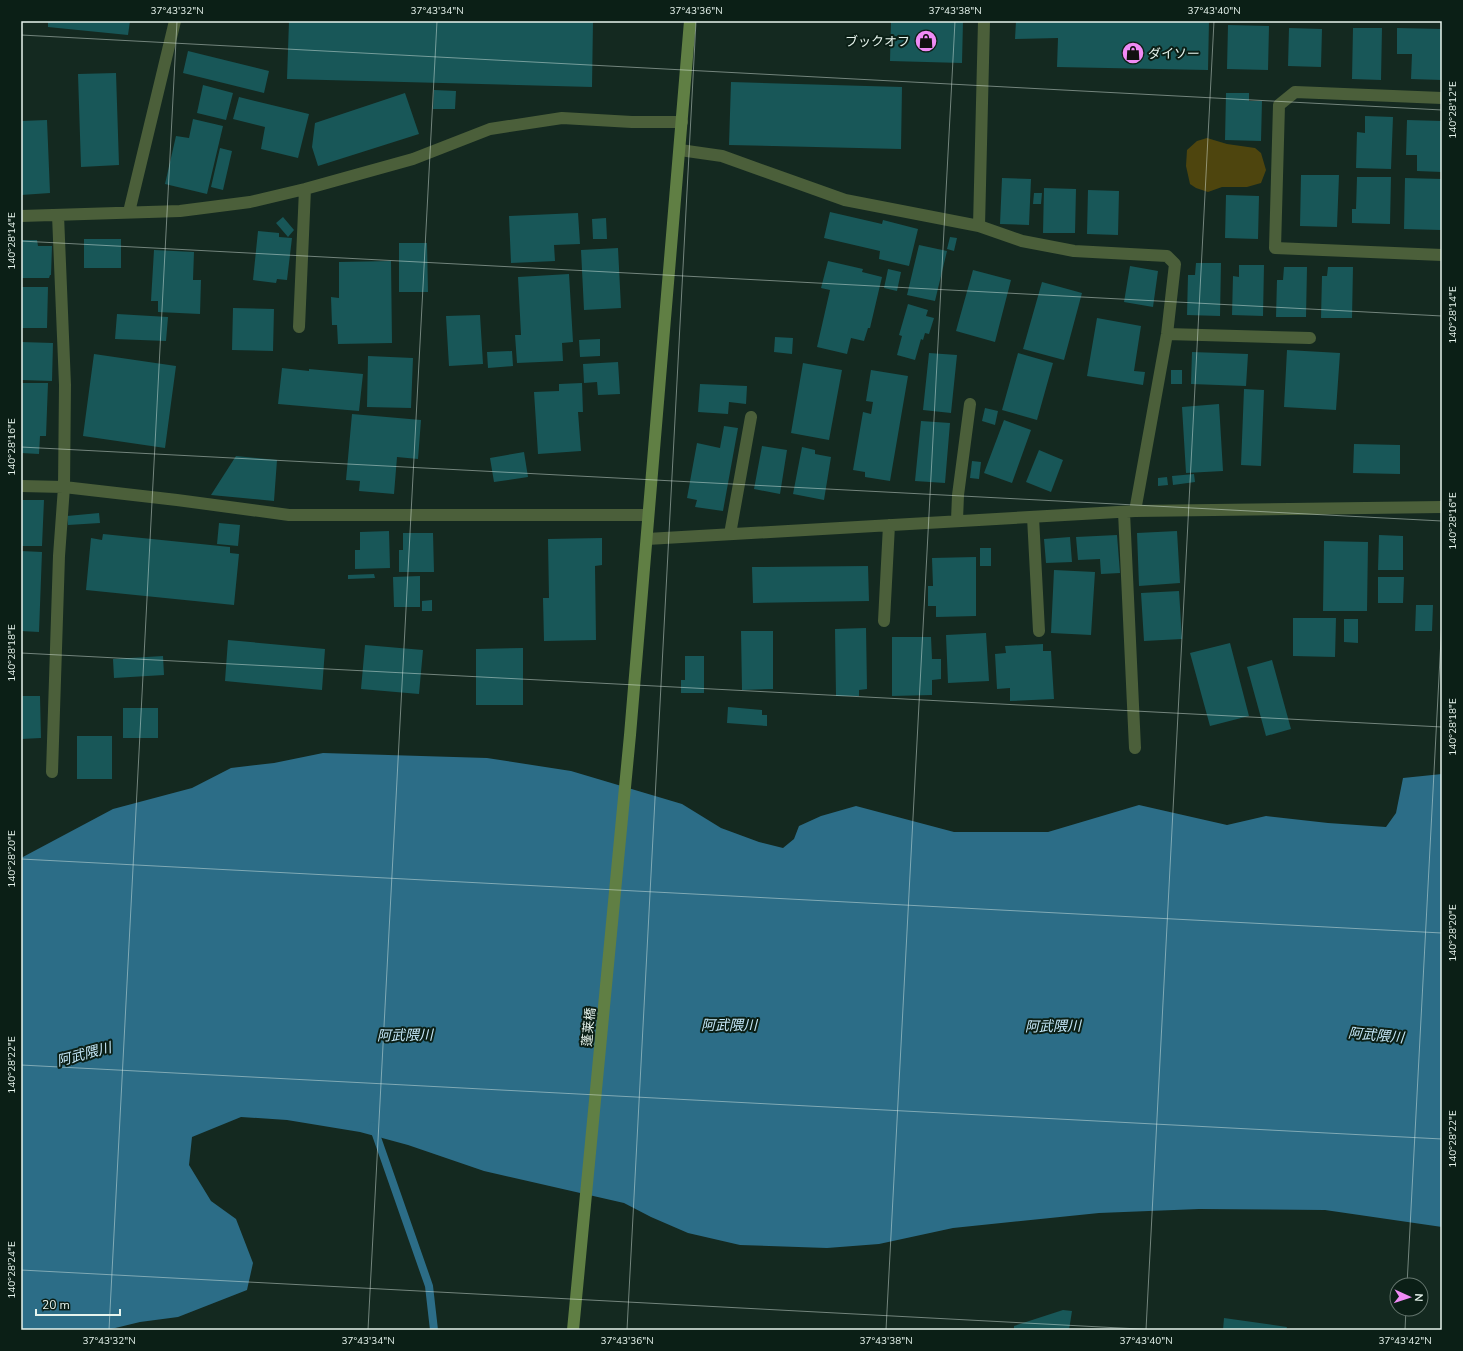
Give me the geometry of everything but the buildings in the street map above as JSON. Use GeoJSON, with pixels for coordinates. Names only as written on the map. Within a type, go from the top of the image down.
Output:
{"type":"FeatureCollection","features":[{"type":"Feature","properties":{"kind":"street"},"geometry":{"type":"LineString","coordinates":[[129,212],[175,21]]}},
{"type":"Feature","properties":{"kind":"street","name":"蓬莱橋"},"geometry":{"type":"LineString","coordinates":[[573,1326],[630,735],[690,21]]}},
{"type":"Feature","properties":{"kind":"street"},"geometry":{"type":"LineString","coordinates":[[979,226],[984,21]]}},
{"type":"Feature","properties":{"kind":"street"},"geometry":{"type":"LineString","coordinates":[[1442,98],[1296,92],[1279,105],[1275,248],[1442,255]]}},
{"type":"Feature","properties":{"kind":"street"},"geometry":{"type":"LineString","coordinates":[[21,216],[180,211],[250,202],[305,189],[414,159],[490,129],[562,118],[632,122],[682,122]]}},
{"type":"Feature","properties":{"kind":"street"},"geometry":{"type":"LineString","coordinates":[[680,150],[722,156],[845,200],[979,226],[1022,241],[1074,251],[1167,256],[1174,264],[1167,334],[1130,511],[1135,748]]}},
{"type":"Feature","properties":{"kind":"street"},"geometry":{"type":"LineString","coordinates":[[299,327],[305,189]]}},
{"type":"Feature","properties":{"kind":"street"},"geometry":{"type":"LineString","coordinates":[[52,772],[59,556],[64,486],[65,385],[58,215]]}},
{"type":"Feature","properties":{"kind":"street"},"geometry":{"type":"LineString","coordinates":[[1167,334],[1310,338]]}},
{"type":"Feature","properties":{"kind":"street"},"geometry":{"type":"LineString","coordinates":[[957,520],[958,494],[970,404]]}},
{"type":"Feature","properties":{"kind":"street"},"geometry":{"type":"LineString","coordinates":[[730,534],[751,417]]}},
{"type":"Feature","properties":{"kind":"street"},"geometry":{"type":"LineString","coordinates":[[21,486],[64,486],[289,515],[648,515]]}},
{"type":"Feature","properties":{"kind":"street"},"geometry":{"type":"LineString","coordinates":[[647,539],[1130,511],[1442,507]]}},
{"type":"Feature","properties":{"kind":"street"},"geometry":{"type":"LineString","coordinates":[[1033,517],[1039,631]]}},
{"type":"Feature","properties":{"kind":"street"},"geometry":{"type":"LineString","coordinates":[[884,621],[889,525]]}},
{"type":"Feature","properties":{"kind":"shaded area"},"geometry":{"type":"Polygon","coordinates":[[[1207,138],[1227,144],[1255,148],[1261,153],[1266,170],[1261,183],[1247,187],[1222,187],[1208,192],[1196,188],[1190,184],[1186,166],[1187,150],[1197,141],[1207,138]]]}},
{"type":"Feature","properties":{"kind":"water","name":"阿武隈川"},"geometry":{"type":"Polygon","coordinates":[[[323,753],[487,758],[571,771],[682,804],[721,828],[759,842],[783,848],[794,839],[799,826],[821,816],[856,806],[954,832],[1048,832],[1139,805],[1227,825],[1266,816],[1328,823],[1386,827],[1396,813],[1403,778],[1442,774],[1442,1227],[1325,1210],[1199,1209],[1099,1213],[953,1228],[879,1244],[827,1248],[740,1245],[688,1233],[651,1217],[624,1203],[484,1171],[408,1145],[360,1132],[287,1120],[241,1117],[192,1137],[189,1165],[211,1201],[236,1219],[253,1263],[247,1290],[178,1317],[140,1322],[107,1330],[21,1330],[21,858],[113,809],[192,788],[231,768],[274,763],[323,753]]]}},
{"type":"Feature","properties":{"kind":"waterway"},"geometry":{"type":"LineString","coordinates":[[373,1126],[429,1286],[434,1330]]}},
{"type":"Feature","properties":{"kind":"place","name":"ブックオフ"},"geometry":{"type":"Point","coordinates":[926,41]}},
{"type":"Feature","properties":{"kind":"place","name":"ダイソー"},"geometry":{"type":"Point","coordinates":[1133,53]}}]}
